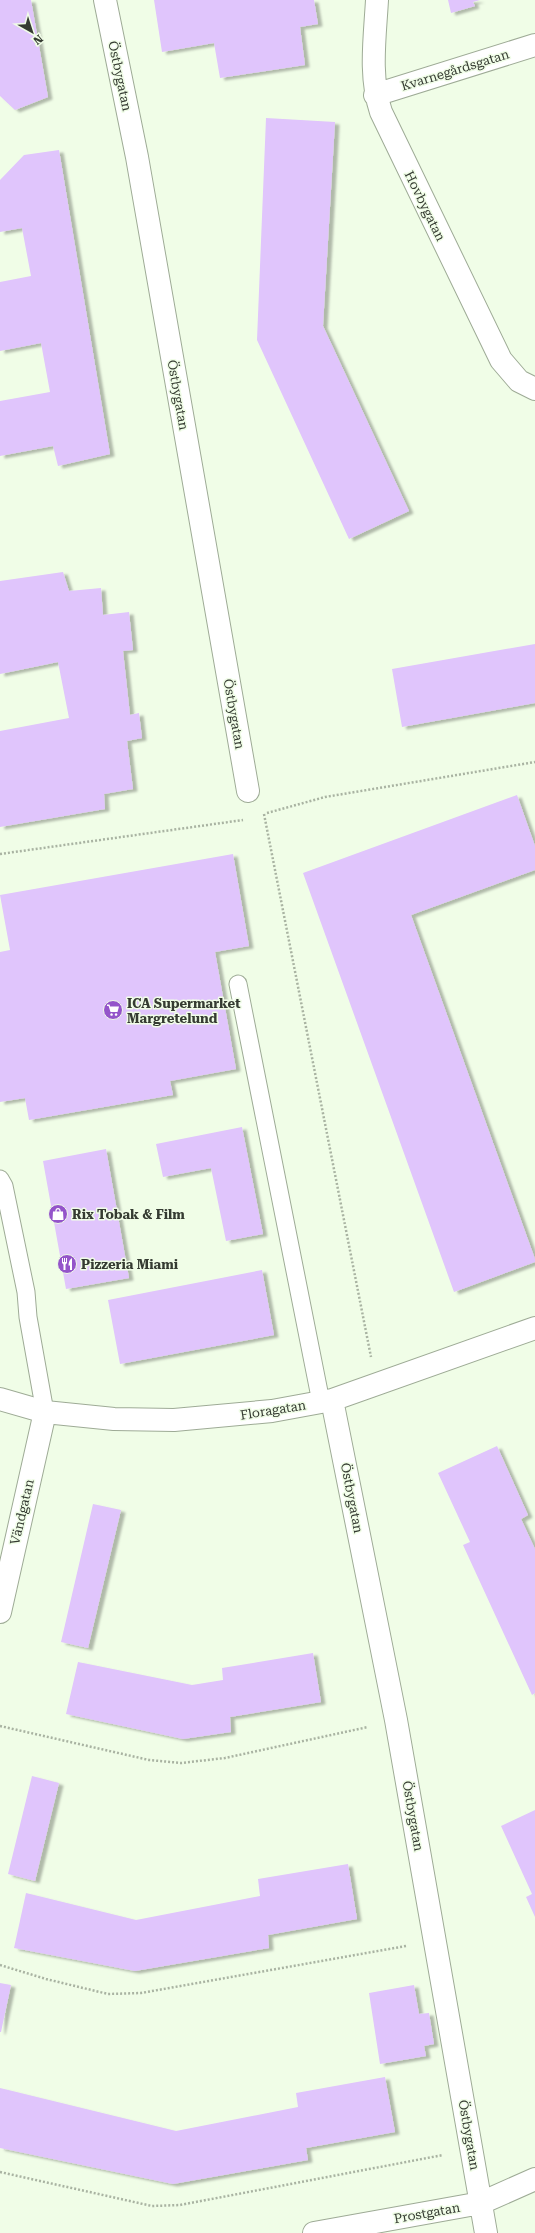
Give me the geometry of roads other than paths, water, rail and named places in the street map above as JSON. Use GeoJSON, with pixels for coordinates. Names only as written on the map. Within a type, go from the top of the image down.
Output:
{"type":"FeatureCollection","features":[{"type":"Feature","properties":{"kind":"street","name":"Östbygatan"},"geometry":{"type":"LineString","coordinates":[[105,0],[139,164],[248,791]]}},
{"type":"Feature","properties":{"kind":"street","name":"Hovbygatan"},"geometry":{"type":"LineString","coordinates":[[377,0],[374,67],[375,95],[397,149],[501,360],[519,381],[535,389]]}},
{"type":"Feature","properties":{"kind":"street","name":"Kvarnegårdsgatan"},"geometry":{"type":"LineString","coordinates":[[375,95],[535,45]]}},
{"type":"Feature","properties":{"kind":"street","name":"Floragatan"},"geometry":{"type":"LineString","coordinates":[[0,1399],[45,1412],[114,1419],[174,1420],[272,1411],[327,1401],[377,1385],[535,1328]]}},
{"type":"Feature","properties":{"kind":"street","name":"Östbygatan"},"geometry":{"type":"LineString","coordinates":[[327,1401],[396,1720],[486,2233]]}},
{"type":"Feature","properties":{"kind":"street","name":"Vändgatan"},"geometry":{"type":"LineString","coordinates":[[0,1612],[45,1412]]}},
{"type":"Feature","properties":{"kind":"street","name":"Prostgatan"},"geometry":{"type":"LineString","coordinates":[[314,2233],[481,2203],[535,2179]]}},
{"type":"Feature","properties":{"kind":"lane"},"geometry":{"type":"LineString","coordinates":[[238,984],[327,1401]]}},
{"type":"Feature","properties":{"kind":"lane"},"geometry":{"type":"LineString","coordinates":[[0,1179],[4,1186],[26,1292],[28,1317],[45,1412]]}},
{"type":"Feature","properties":{"kind":"place","name":"ICA Supermarket Margretelund"},"geometry":{"type":"Point","coordinates":[113,1010]}},
{"type":"Feature","properties":{"kind":"place","name":"Rix Tobak & Film"},"geometry":{"type":"Point","coordinates":[58,1214]}},
{"type":"Feature","properties":{"kind":"place","name":"Pizzeria Miami"},"geometry":{"type":"Point","coordinates":[67,1264]}}]}
